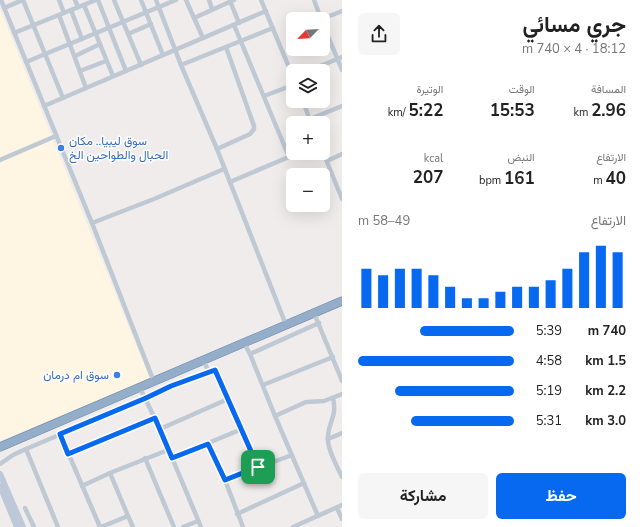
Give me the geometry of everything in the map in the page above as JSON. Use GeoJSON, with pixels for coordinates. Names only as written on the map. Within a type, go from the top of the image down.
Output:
{"type":"FeatureCollection","features":[{"type":"Feature","properties":{"kind":"highway"},"geometry":{"type":"LineString","coordinates":[[0,447],[342,301]]}},
{"type":"Feature","properties":{"kind":"main road"},"geometry":{"type":"LineString","coordinates":[[0,474],[4,494]]}},
{"type":"Feature","properties":{"kind":"main road"},"geometry":{"type":"LineString","coordinates":[[0,486],[18,526]]}},
{"type":"Feature","properties":{"kind":"street"},"geometry":{"type":"LineString","coordinates":[[1,0],[92,223],[154,382]]}},
{"type":"Feature","properties":{"kind":"street"},"geometry":{"type":"LineString","coordinates":[[4,8],[23,0],[62,98]]}},
{"type":"Feature","properties":{"kind":"street"},"geometry":{"type":"LineString","coordinates":[[60,0],[64,13]]}},
{"type":"Feature","properties":{"kind":"street"},"geometry":{"type":"LineString","coordinates":[[75,0],[78,7]]}},
{"type":"Feature","properties":{"kind":"street"},"geometry":{"type":"LineString","coordinates":[[14,33],[97,0],[126,71]]}},
{"type":"Feature","properties":{"kind":"street"},"geometry":{"type":"LineString","coordinates":[[114,0],[141,65]]}},
{"type":"Feature","properties":{"kind":"street"},"geometry":{"type":"LineString","coordinates":[[141,0],[163,55]]}},
{"type":"Feature","properties":{"kind":"street"},"geometry":{"type":"LineString","coordinates":[[156,0],[217,149],[286,325]]}},
{"type":"Feature","properties":{"kind":"street"},"geometry":{"type":"LineString","coordinates":[[26,62],[176,0]]}},
{"type":"Feature","properties":{"kind":"street"},"geometry":{"type":"LineString","coordinates":[[186,0],[203,38]]}},
{"type":"Feature","properties":{"kind":"street"},"geometry":{"type":"LineString","coordinates":[[209,0],[212,10]]}},
{"type":"Feature","properties":{"kind":"street"},"geometry":{"type":"LineString","coordinates":[[261,0],[288,64]]}},
{"type":"Feature","properties":{"kind":"street"},"geometry":{"type":"LineString","coordinates":[[314,0],[319,12]]}},
{"type":"Feature","properties":{"kind":"street"},"geometry":{"type":"LineString","coordinates":[[194,18],[232,1],[236,24],[242,41],[286,150]]}},
{"type":"Feature","properties":{"kind":"street"},"geometry":{"type":"LineString","coordinates":[[84,5],[113,76]]}},
{"type":"Feature","properties":{"kind":"street"},"geometry":{"type":"LineString","coordinates":[[71,10],[82,39]]}},
{"type":"Feature","properties":{"kind":"street"},"geometry":{"type":"LineString","coordinates":[[44,106],[266,11]]}},
{"type":"Feature","properties":{"kind":"street"},"geometry":{"type":"LineString","coordinates":[[330,16],[342,11]]}},
{"type":"Feature","properties":{"kind":"street"},"geometry":{"type":"LineString","coordinates":[[59,15],[86,88]]}},
{"type":"Feature","properties":{"kind":"street"},"geometry":{"type":"LineString","coordinates":[[128,34],[150,24]]}},
{"type":"Feature","properties":{"kind":"street"},"geometry":{"type":"LineString","coordinates":[[182,65],[273,28]]}},
{"type":"Feature","properties":{"kind":"street"},"geometry":{"type":"LineString","coordinates":[[330,38],[340,58],[342,70]]}},
{"type":"Feature","properties":{"kind":"street"},"geometry":{"type":"LineString","coordinates":[[75,56],[100,44]]}},
{"type":"Feature","properties":{"kind":"street"},"geometry":{"type":"LineString","coordinates":[[217,149],[250,134],[254,129],[226,47]]}},
{"type":"Feature","properties":{"kind":"street"},"geometry":{"type":"LineString","coordinates":[[325,64],[340,58]]}},
{"type":"Feature","properties":{"kind":"street"},"geometry":{"type":"LineString","coordinates":[[80,71],[106,61]]}},
{"type":"Feature","properties":{"kind":"street"},"geometry":{"type":"LineString","coordinates":[[264,96],[286,88]]}},
{"type":"Feature","properties":{"kind":"street"},"geometry":{"type":"LineString","coordinates":[[321,116],[342,106]]}},
{"type":"Feature","properties":{"kind":"street"},"geometry":{"type":"LineString","coordinates":[[0,160],[56,136]]}},
{"type":"Feature","properties":{"kind":"street"},"geometry":{"type":"LineString","coordinates":[[342,154],[327,161],[342,199]]}},
{"type":"Feature","properties":{"kind":"street"},"geometry":{"type":"LineString","coordinates":[[230,182],[286,158]]}},
{"type":"Feature","properties":{"kind":"street"},"geometry":{"type":"LineString","coordinates":[[92,223],[154,199],[224,169]]}},
{"type":"Feature","properties":{"kind":"street"},"geometry":{"type":"LineString","coordinates":[[314,313],[342,381]]}},
{"type":"Feature","properties":{"kind":"street"},"geometry":{"type":"LineString","coordinates":[[250,354],[319,323]]}},
{"type":"Feature","properties":{"kind":"street"},"geometry":{"type":"LineString","coordinates":[[244,343],[263,384],[275,416],[318,516]]}},
{"type":"Feature","properties":{"kind":"street"},"geometry":{"type":"LineString","coordinates":[[263,384],[333,357]]}},
{"type":"Feature","properties":{"kind":"street"},"geometry":{"type":"LineString","coordinates":[[203,360],[209,372]]}},
{"type":"Feature","properties":{"kind":"street"},"geometry":{"type":"LineString","coordinates":[[0,464],[13,455],[60,434],[171,386],[216,370],[258,467]]}},
{"type":"Feature","properties":{"kind":"street"},"geometry":{"type":"LineString","coordinates":[[140,388],[160,429],[201,527]]}},
{"type":"Feature","properties":{"kind":"street"},"geometry":{"type":"LineString","coordinates":[[275,416],[306,402],[324,401],[342,394]]}},
{"type":"Feature","properties":{"kind":"street"},"geometry":{"type":"LineString","coordinates":[[333,398],[334,413],[328,439],[330,448],[341,470],[342,477]]}},
{"type":"Feature","properties":{"kind":"street"},"geometry":{"type":"LineString","coordinates":[[160,429],[228,399]]}},
{"type":"Feature","properties":{"kind":"street"},"geometry":{"type":"LineString","coordinates":[[68,454],[155,418]]}},
{"type":"Feature","properties":{"kind":"street"},"geometry":{"type":"LineString","coordinates":[[172,458],[242,429]]}},
{"type":"Feature","properties":{"kind":"street"},"geometry":{"type":"LineString","coordinates":[[328,439],[342,433]]}},
{"type":"Feature","properties":{"kind":"street"},"geometry":{"type":"LineString","coordinates":[[60,434],[100,527],[128,516]]}},
{"type":"Feature","properties":{"kind":"street"},"geometry":{"type":"LineString","coordinates":[[208,444],[225,480],[243,527]]}},
{"type":"Feature","properties":{"kind":"street"},"geometry":{"type":"LineString","coordinates":[[26,449],[58,527]]}},
{"type":"Feature","properties":{"kind":"street"},"geometry":{"type":"LineString","coordinates":[[82,486],[145,458],[168,450]]}},
{"type":"Feature","properties":{"kind":"street"},"geometry":{"type":"LineString","coordinates":[[225,480],[292,455]]}},
{"type":"Feature","properties":{"kind":"street"},"geometry":{"type":"LineString","coordinates":[[145,458],[174,527]]}},
{"type":"Feature","properties":{"kind":"street"},"geometry":{"type":"LineString","coordinates":[[110,473],[133,527]]}},
{"type":"Feature","properties":{"kind":"street"},"geometry":{"type":"LineString","coordinates":[[237,514],[304,483]]}},
{"type":"Feature","properties":{"kind":"street"},"geometry":{"type":"LineString","coordinates":[[293,527],[304,525],[318,516],[340,506],[342,519]]}},
{"type":"Feature","properties":{"kind":"street"},"geometry":{"type":"LineString","coordinates":[[26,508],[34,527]]}},
{"type":"Feature","properties":{"kind":"street"},"geometry":{"type":"LineString","coordinates":[[183,527],[198,521]]}},
{"type":"Feature","properties":{"kind":"shaded area"},"geometry":{"type":"Polygon","coordinates":[[[0,9],[150,379],[0,441],[0,9]]]}},
{"type":"Feature","properties":{"kind":"place","name":"سوق ليبيا.. مكان الحبال والطواحين الخ"},"geometry":{"type":"Point","coordinates":[61,148]}},
{"type":"Feature","properties":{"kind":"place","name":"سوق ام درمان"},"geometry":{"type":"Point","coordinates":[117,375]}},
{"type":"Feature","properties":{"kind":"route"},"geometry":{"type":"LineString","coordinates":[[215,370],[217,371],[258,467],[225,480],[208,444],[172,458],[155,418],[68,454],[60,434],[171,386],[215,370]]}}]}
